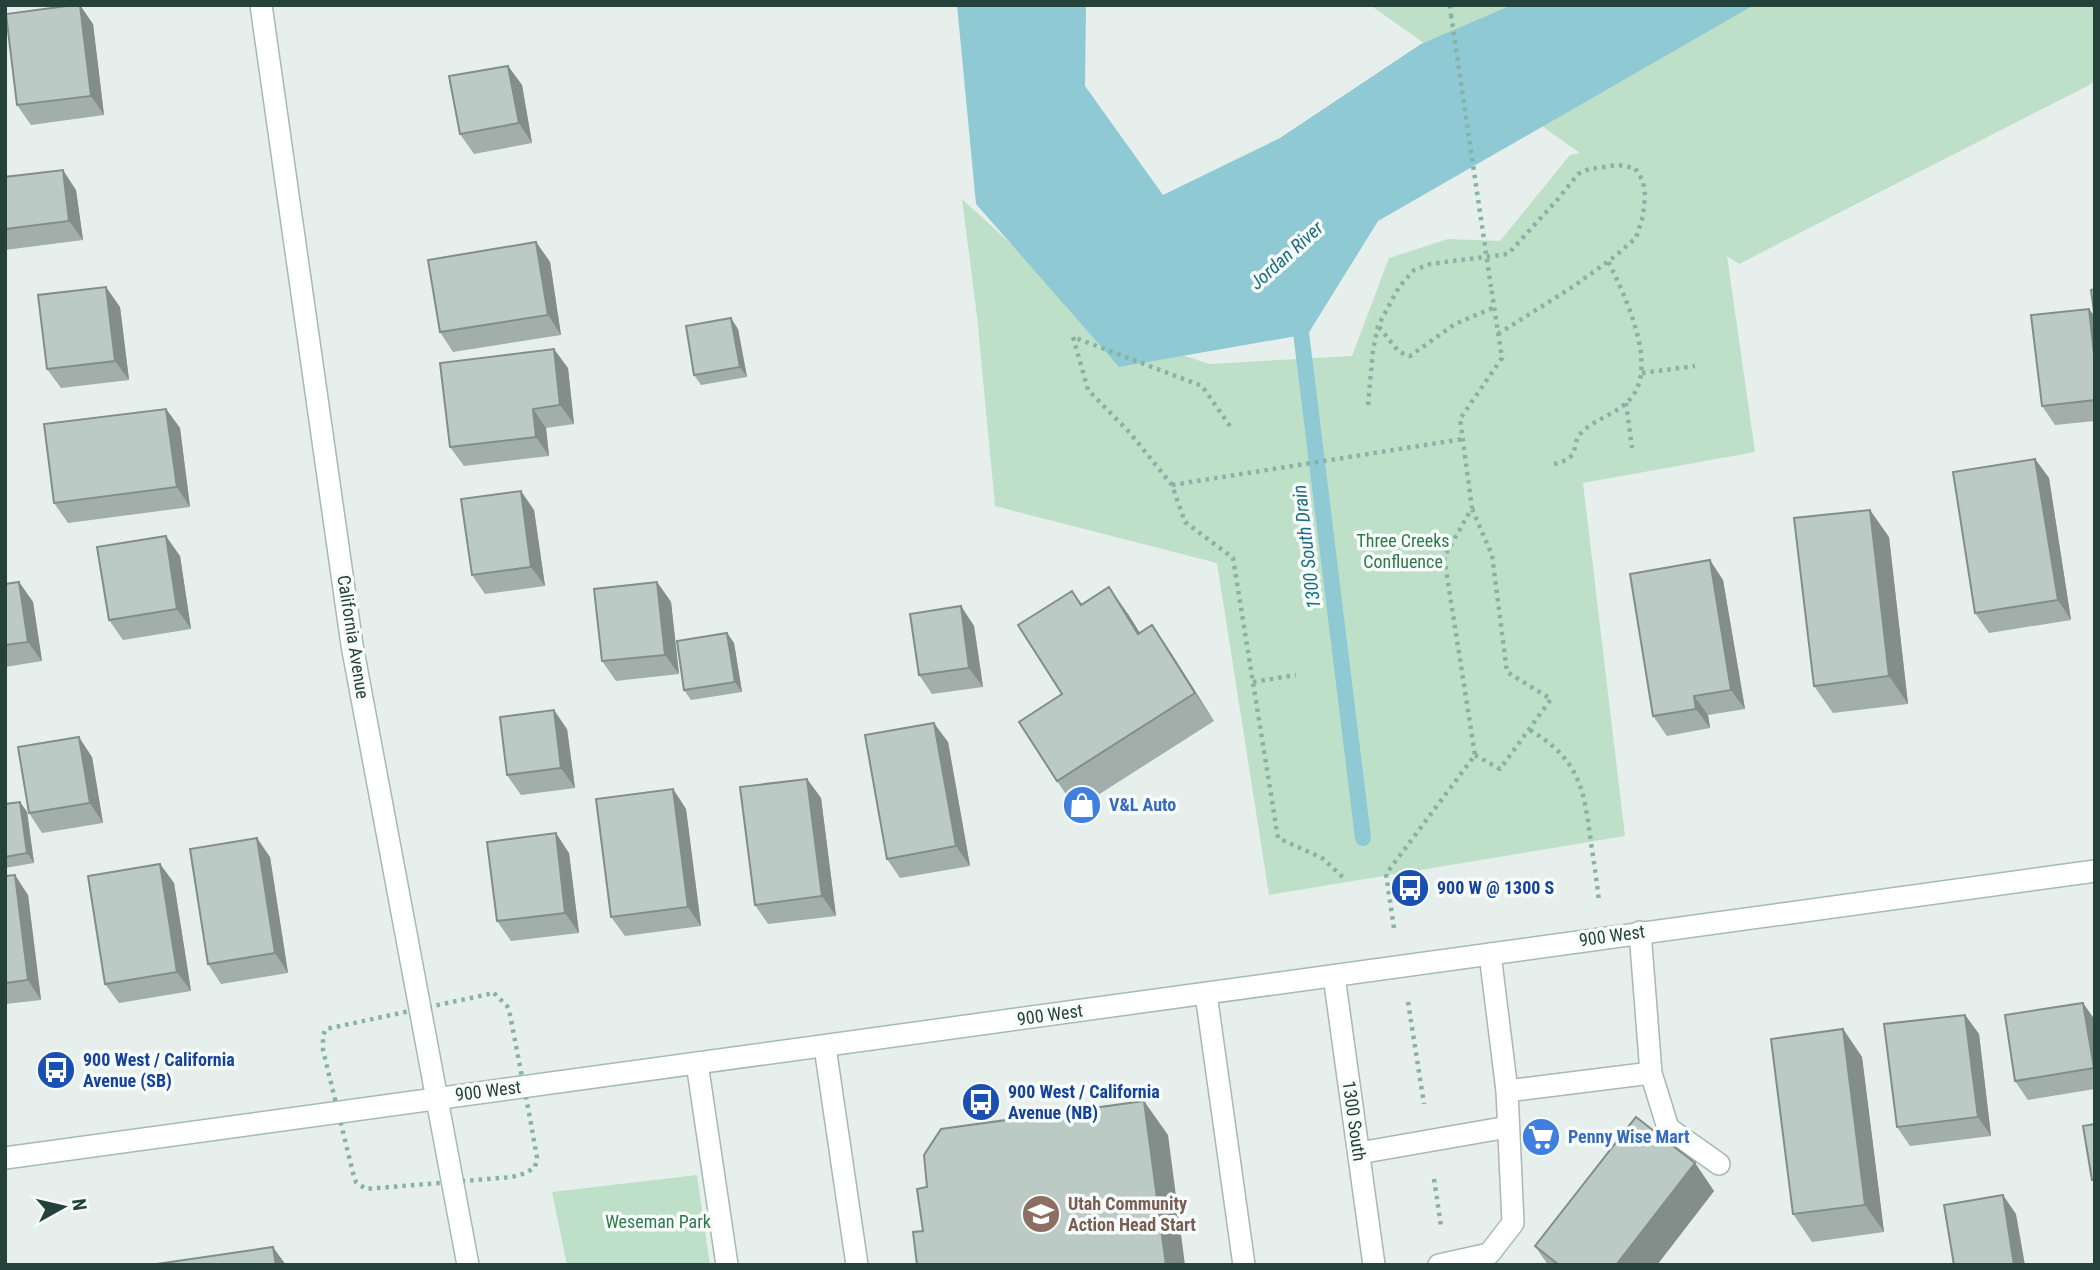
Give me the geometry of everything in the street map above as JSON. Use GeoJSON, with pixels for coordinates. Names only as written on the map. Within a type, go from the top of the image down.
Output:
{"type":"FeatureCollection","features":[{"type":"Feature","properties":{"kind":"main road","name":"California Avenue"},"geometry":{"type":"LineString","coordinates":[[261,5],[352,645],[468,1265]]}},
{"type":"Feature","properties":{"kind":"main road","name":"900 West"},"geometry":{"type":"LineString","coordinates":[[5,1158],[2095,871]]}},
{"type":"Feature","properties":{"kind":"main road"},"geometry":{"type":"LineString","coordinates":[[1640,932],[1651,1073],[1668,1128],[1718,1164]]}},
{"type":"Feature","properties":{"kind":"main road"},"geometry":{"type":"LineString","coordinates":[[1439,1265],[1489,1254],[1513,1223],[1507,1091],[1490,954]]}},
{"type":"Feature","properties":{"kind":"main road","name":"1300 South"},"geometry":{"type":"LineString","coordinates":[[1334,976],[1374,1265]]}},
{"type":"Feature","properties":{"kind":"main road"},"geometry":{"type":"LineString","coordinates":[[1206,995],[1244,1265]]}},
{"type":"Feature","properties":{"kind":"main road"},"geometry":{"type":"LineString","coordinates":[[825,1047],[857,1265]]}},
{"type":"Feature","properties":{"kind":"main road"},"geometry":{"type":"LineString","coordinates":[[697,1063],[727,1265]]}},
{"type":"Feature","properties":{"kind":"main road"},"geometry":{"type":"LineString","coordinates":[[1507,1091],[1651,1073]]}},
{"type":"Feature","properties":{"kind":"main road"},"geometry":{"type":"LineString","coordinates":[[1359,1153],[1508,1127]]}},
{"type":"Feature","properties":{"kind":"path"},"geometry":{"type":"LineString","coordinates":[[1450,5],[1502,358],[1461,419],[1472,508],[1492,555],[1507,672],[1551,699],[1500,769],[1475,755]]}},
{"type":"Feature","properties":{"kind":"path"},"geometry":{"type":"LineString","coordinates":[[1368,405],[1378,326],[1399,287],[1414,270],[1430,264],[1508,254],[1578,174],[1589,169],[1618,165],[1635,168],[1643,181],[1643,216],[1636,238],[1574,286],[1498,334]]}},
{"type":"Feature","properties":{"kind":"path"},"geometry":{"type":"LineString","coordinates":[[1554,464],[1567,461],[1575,452],[1580,433],[1626,402],[1638,387],[1642,373],[1635,330],[1623,292],[1608,261]]}},
{"type":"Feature","properties":{"kind":"path"},"geometry":{"type":"LineString","coordinates":[[1378,326],[1399,352],[1410,356],[1455,324],[1495,307]]}},
{"type":"Feature","properties":{"kind":"path"},"geometry":{"type":"LineString","coordinates":[[1230,426],[1202,386],[1073,337],[1088,390],[1130,433],[1172,485],[1185,522],[1233,558],[1278,838],[1322,858],[1346,880]]}},
{"type":"Feature","properties":{"kind":"path"},"geometry":{"type":"LineString","coordinates":[[1642,373],[1695,366]]}},
{"type":"Feature","properties":{"kind":"path"},"geometry":{"type":"LineString","coordinates":[[1626,402],[1632,448]]}},
{"type":"Feature","properties":{"kind":"path"},"geometry":{"type":"LineString","coordinates":[[1172,485],[1463,439]]}},
{"type":"Feature","properties":{"kind":"path"},"geometry":{"type":"LineString","coordinates":[[1391,911],[1386,874],[1475,755],[1444,557],[1472,508]]}},
{"type":"Feature","properties":{"kind":"path"},"geometry":{"type":"LineString","coordinates":[[1391,567],[1444,557]]}},
{"type":"Feature","properties":{"kind":"path"},"geometry":{"type":"LineString","coordinates":[[1253,682],[1296,675]]}},
{"type":"Feature","properties":{"kind":"path"},"geometry":{"type":"LineString","coordinates":[[1530,730],[1556,749],[1572,767],[1581,785],[1587,806],[1604,937]]}},
{"type":"Feature","properties":{"kind":"green space","name":"Three Creeks Confluence"},"geometry":{"type":"Polygon","coordinates":[[[1370,5],[2095,5],[2095,82],[1739,264],[1727,256],[1755,452],[1583,483],[1625,836],[1269,895],[1217,563],[995,506],[977,316],[962,199],[1104,329],[1209,364],[1352,356],[1389,258],[1448,239],[1500,241],[1570,155],[1580,153],[1370,5]]]}},
{"type":"Feature","properties":{"kind":"green space","name":"Weseman Park"},"geometry":{"type":"Polygon","coordinates":[[[697,1175],[710,1265],[567,1265],[552,1192],[697,1175]]]}},
{"type":"Feature","properties":{"kind":"water","name":"Jordan River"},"geometry":{"type":"Polygon","coordinates":[[[957,5],[1086,5],[1085,86],[1163,195],[1280,138],[1421,44],[1512,5],[1754,5],[1378,221],[1308,334],[1119,367],[976,204],[957,5]]]}},
{"type":"Feature","properties":{"kind":"building"},"geometry":{"type":"Polygon","coordinates":[[[80,5],[91,96],[17,105],[6,14],[80,5]]]}},
{"type":"Feature","properties":{"kind":"building"},"geometry":{"type":"Polygon","coordinates":[[[508,66],[519,123],[460,134],[449,76],[508,66]]]}},
{"type":"Feature","properties":{"kind":"building"},"geometry":{"type":"Polygon","coordinates":[[[63,170],[69,221],[5,229],[5,177],[63,170]]]}},
{"type":"Feature","properties":{"kind":"building"},"geometry":{"type":"Polygon","coordinates":[[[536,242],[548,315],[440,332],[428,260],[536,242]]]}},
{"type":"Feature","properties":{"kind":"building"},"geometry":{"type":"Polygon","coordinates":[[[106,287],[115,361],[47,369],[38,295],[106,287]]]}},
{"type":"Feature","properties":{"kind":"building"},"geometry":{"type":"Polygon","coordinates":[[[2095,289],[2095,319],[2091,290],[2095,289]]]}},
{"type":"Feature","properties":{"kind":"building"},"geometry":{"type":"Polygon","coordinates":[[[2089,309],[2095,364],[2095,400],[2042,406],[2031,315],[2089,309]]]}},
{"type":"Feature","properties":{"kind":"building"},"geometry":{"type":"Polygon","coordinates":[[[731,318],[740,367],[694,375],[686,326],[731,318]]]}},
{"type":"Feature","properties":{"kind":"building"},"geometry":{"type":"Polygon","coordinates":[[[554,349],[560,405],[533,409],[536,437],[450,447],[440,363],[554,349]]]}},
{"type":"Feature","properties":{"kind":"building"},"geometry":{"type":"Polygon","coordinates":[[[166,409],[177,487],[54,503],[44,424],[166,409]]]}},
{"type":"Feature","properties":{"kind":"building"},"geometry":{"type":"Polygon","coordinates":[[[2035,459],[2058,600],[1975,613],[1953,472],[2035,459]]]}},
{"type":"Feature","properties":{"kind":"building"},"geometry":{"type":"Polygon","coordinates":[[[521,491],[531,567],[472,575],[461,499],[521,491]]]}},
{"type":"Feature","properties":{"kind":"building"},"geometry":{"type":"Polygon","coordinates":[[[1870,510],[1889,676],[1814,686],[1794,518],[1870,510]]]}},
{"type":"Feature","properties":{"kind":"building"},"geometry":{"type":"Polygon","coordinates":[[[166,536],[177,609],[109,620],[97,547],[166,536]]]}},
{"type":"Feature","properties":{"kind":"building"},"geometry":{"type":"Polygon","coordinates":[[[1710,560],[1731,690],[1694,696],[1696,709],[1653,716],[1630,574],[1710,560]]]}},
{"type":"Feature","properties":{"kind":"building"},"geometry":{"type":"Polygon","coordinates":[[[19,582],[28,642],[5,645],[5,584],[19,582]]]}},
{"type":"Feature","properties":{"kind":"building"},"geometry":{"type":"Polygon","coordinates":[[[657,582],[665,655],[602,661],[594,589],[657,582]]]}},
{"type":"Feature","properties":{"kind":"building"},"geometry":{"type":"Polygon","coordinates":[[[1109,587],[1138,634],[1152,625],[1195,693],[1057,781],[1019,722],[1062,694],[1018,625],[1072,591],[1081,605],[1109,587]]]}},
{"type":"Feature","properties":{"kind":"building"},"geometry":{"type":"Polygon","coordinates":[[[961,606],[969,668],[919,675],[910,614],[961,606]]]}},
{"type":"Feature","properties":{"kind":"building"},"geometry":{"type":"Polygon","coordinates":[[[727,633],[735,682],[684,690],[677,641],[727,633]]]}},
{"type":"Feature","properties":{"kind":"building"},"geometry":{"type":"Polygon","coordinates":[[[554,710],[561,768],[507,775],[500,717],[554,710]]]}},
{"type":"Feature","properties":{"kind":"building"},"geometry":{"type":"Polygon","coordinates":[[[934,723],[956,846],[887,859],[865,735],[934,723]]]}},
{"type":"Feature","properties":{"kind":"building"},"geometry":{"type":"Polygon","coordinates":[[[79,737],[90,803],[29,813],[18,747],[79,737]]]}},
{"type":"Feature","properties":{"kind":"building"},"geometry":{"type":"Polygon","coordinates":[[[807,779],[822,896],[755,905],[740,787],[807,779]]]}},
{"type":"Feature","properties":{"kind":"building"},"geometry":{"type":"Polygon","coordinates":[[[673,789],[688,907],[611,917],[596,799],[673,789]]]}},
{"type":"Feature","properties":{"kind":"building"},"geometry":{"type":"Polygon","coordinates":[[[20,802],[27,853],[5,857],[5,804],[20,802]]]}},
{"type":"Feature","properties":{"kind":"building"},"geometry":{"type":"Polygon","coordinates":[[[556,833],[565,913],[497,921],[487,842],[556,833]]]}},
{"type":"Feature","properties":{"kind":"building"},"geometry":{"type":"Polygon","coordinates":[[[257,838],[275,953],[208,964],[190,849],[257,838]]]}},
{"type":"Feature","properties":{"kind":"building"},"geometry":{"type":"Polygon","coordinates":[[[160,864],[177,972],[105,984],[88,876],[160,864]]]}},
{"type":"Feature","properties":{"kind":"building"},"geometry":{"type":"Polygon","coordinates":[[[15,875],[28,980],[5,983],[5,876],[15,875]]]}},
{"type":"Feature","properties":{"kind":"building"},"geometry":{"type":"Polygon","coordinates":[[[2083,1003],[2094,1068],[2015,1081],[2005,1015],[2083,1003]]]}},
{"type":"Feature","properties":{"kind":"building"},"geometry":{"type":"Polygon","coordinates":[[[1965,1015],[1978,1117],[1897,1127],[1884,1024],[1965,1015]]]}},
{"type":"Feature","properties":{"kind":"building"},"geometry":{"type":"Polygon","coordinates":[[[1843,1029],[1865,1205],[1793,1214],[1771,1039],[1843,1029]]]}},
{"type":"Feature","properties":{"kind":"building"},"geometry":{"type":"Polygon","coordinates":[[[1144,1101],[1166,1265],[917,1265],[913,1232],[923,1231],[917,1189],[927,1187],[924,1155],[941,1129],[1144,1101]]]}},
{"type":"Feature","properties":{"kind":"building"},"geometry":{"type":"Polygon","coordinates":[[[1636,1117],[1695,1163],[1616,1265],[1559,1265],[1535,1246],[1636,1117]]]}},
{"type":"Feature","properties":{"kind":"building"},"geometry":{"type":"Polygon","coordinates":[[[2095,1124],[2095,1180],[2092,1180],[2083,1126],[2095,1124]]]}},
{"type":"Feature","properties":{"kind":"building"},"geometry":{"type":"Polygon","coordinates":[[[2003,1195],[2014,1265],[1954,1265],[1944,1205],[2003,1195]]]}},
{"type":"Feature","properties":{"kind":"building"},"geometry":{"type":"Polygon","coordinates":[[[273,1247],[276,1265],[150,1265],[273,1247]]]}},
{"type":"Feature","properties":{"kind":"waterway","name":"1300 South Drain"},"geometry":{"type":"LineString","coordinates":[[1299,316],[1363,838]]}},
{"type":"Feature","properties":{"kind":"place","name":"V&L Auto"},"geometry":{"type":"Point","coordinates":[1082,805]}},
{"type":"Feature","properties":{"kind":"place","name":"900 W @ 1300 S"},"geometry":{"type":"Point","coordinates":[1410,888]}},
{"type":"Feature","properties":{"kind":"place","name":"900 West / California Avenue (SB)"},"geometry":{"type":"Point","coordinates":[56,1070]}},
{"type":"Feature","properties":{"kind":"place","name":"900 West / California Avenue (NB)"},"geometry":{"type":"Point","coordinates":[981,1102]}},
{"type":"Feature","properties":{"kind":"place","name":"Penny Wise Mart"},"geometry":{"type":"Point","coordinates":[1541,1137]}},
{"type":"Feature","properties":{"kind":"place","name":"Utah Community Action Head Start"},"geometry":{"type":"Point","coordinates":[1041,1214]}}]}
